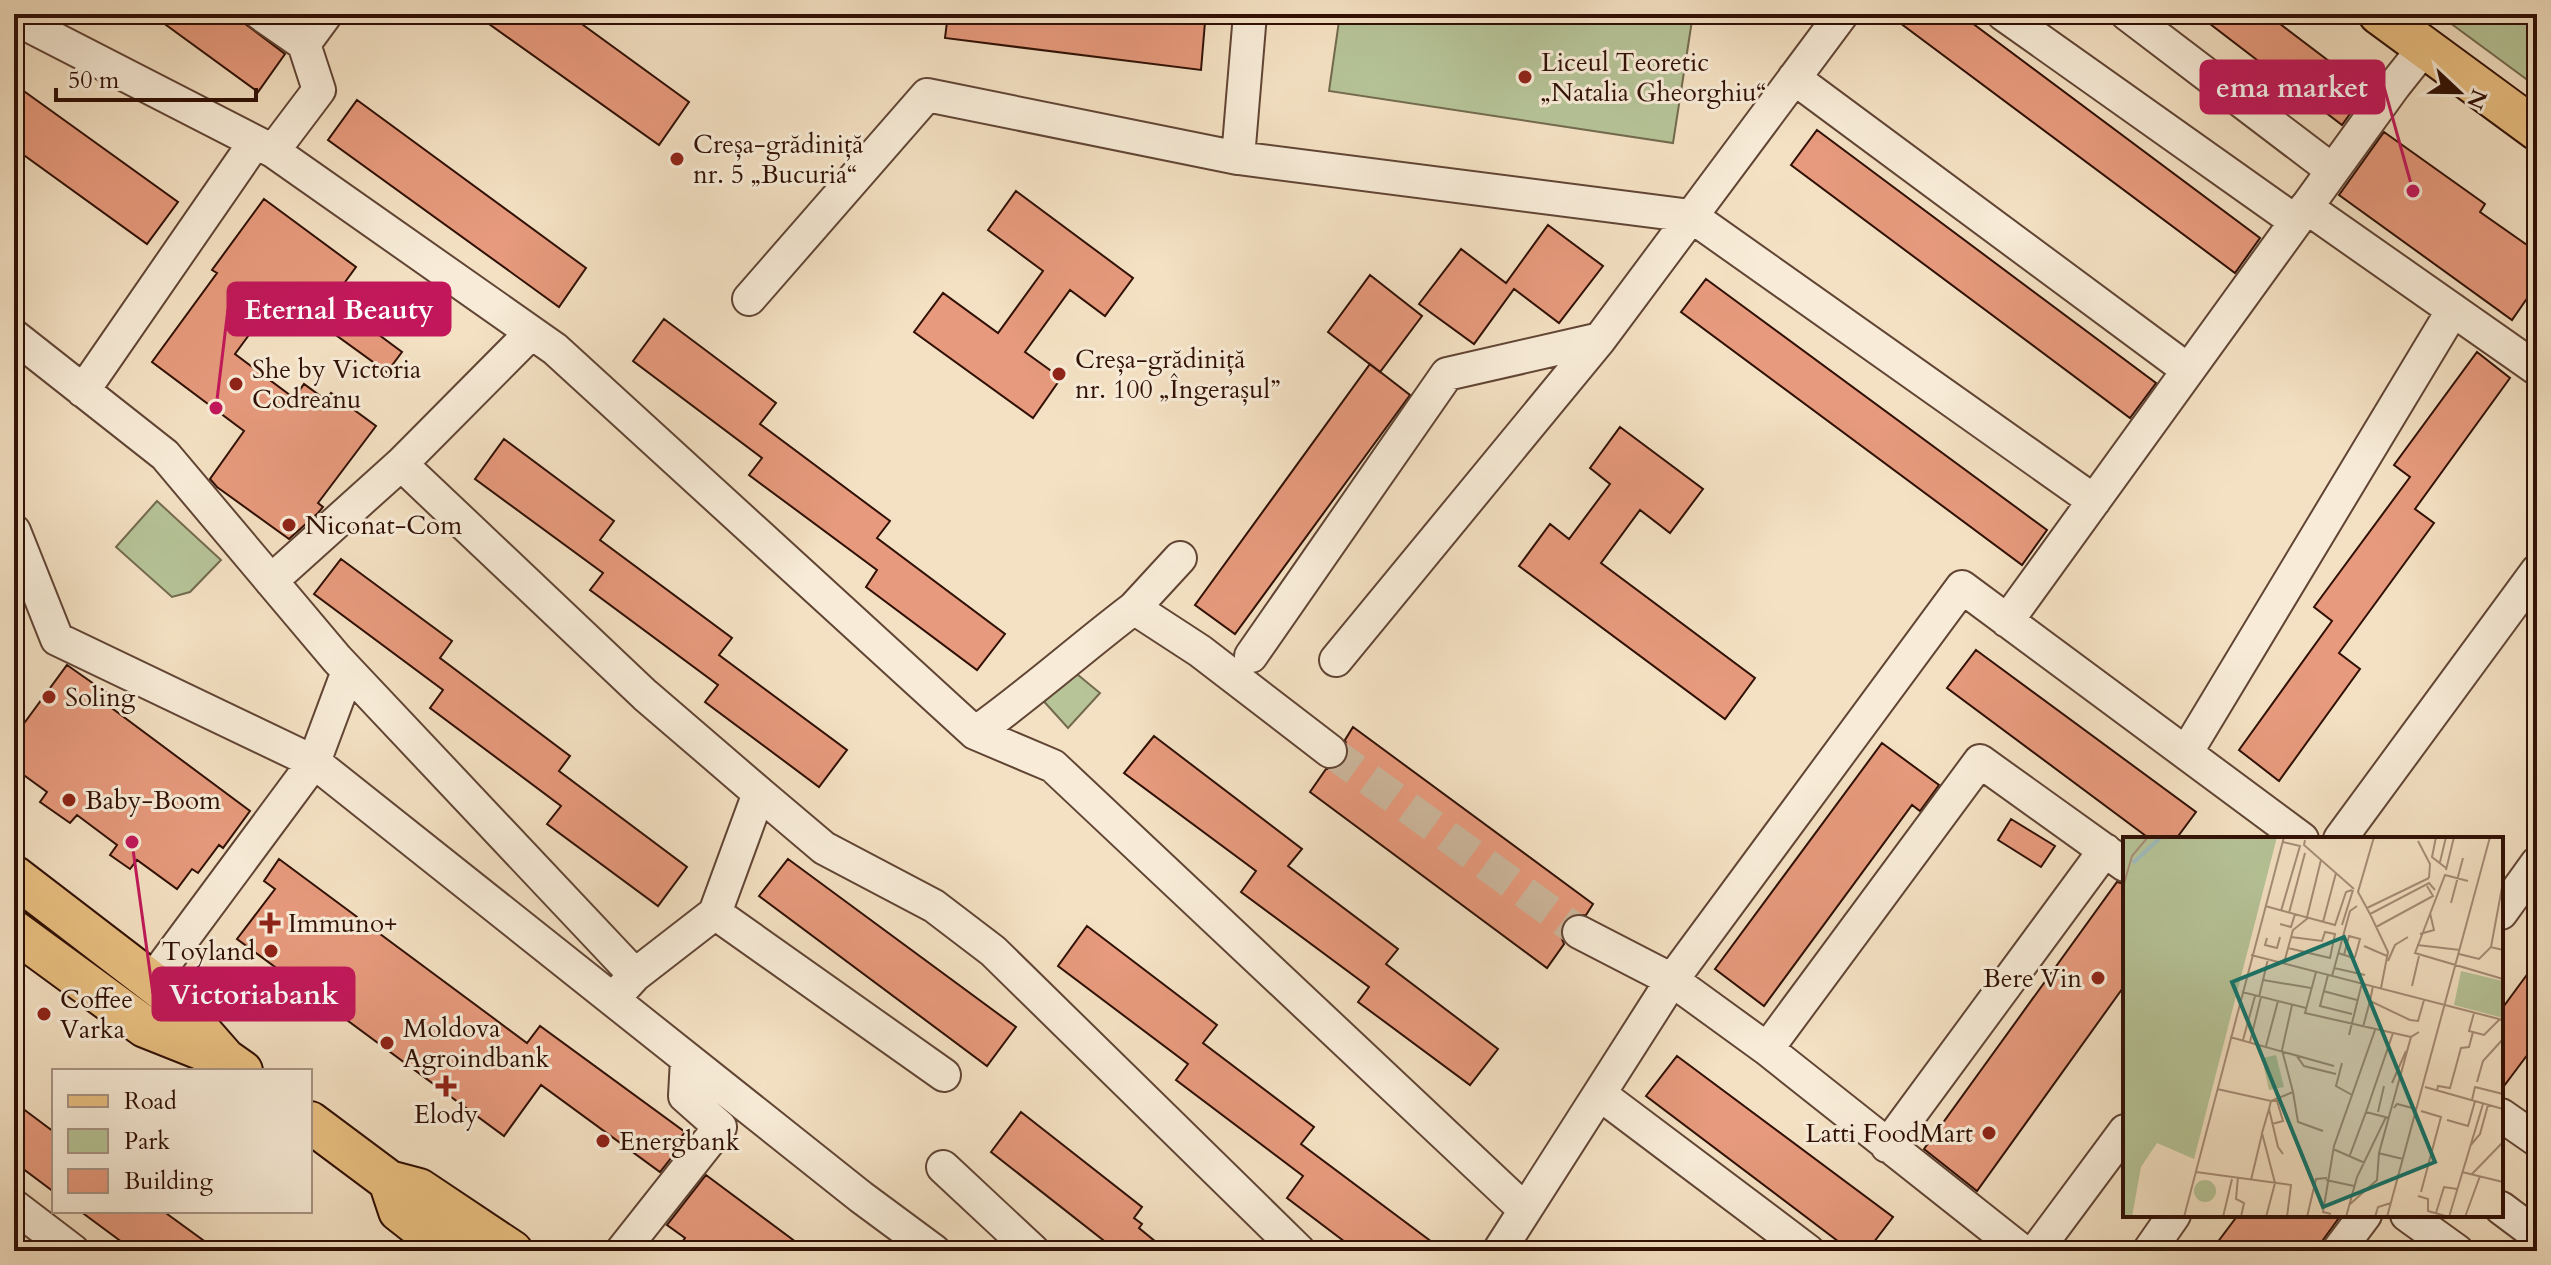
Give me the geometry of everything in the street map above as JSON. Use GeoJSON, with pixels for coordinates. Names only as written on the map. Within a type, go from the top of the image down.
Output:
{"type":"FeatureCollection","features":[{"type":"Feature","properties":{"kind":"main road"},"geometry":{"type":"LineString","coordinates":[[2379,14],[2537,130]]}},
{"type":"Feature","properties":{"kind":"main road"},"geometry":{"type":"LineString","coordinates":[[14,876],[169,995],[234,1065]]}},
{"type":"Feature","properties":{"kind":"main road"},"geometry":{"type":"LineString","coordinates":[[14,931],[145,1027],[234,1065]]}},
{"type":"Feature","properties":{"kind":"main road"},"geometry":{"type":"LineString","coordinates":[[312,1123],[389,1181],[419,1189],[512,1251]]}},
{"type":"Feature","properties":{"kind":"main road"},"geometry":{"type":"LineString","coordinates":[[389,1181],[399,1211],[450,1251]]}},
{"type":"Feature","properties":{"kind":"street"},"geometry":{"type":"LineString","coordinates":[[83,391],[264,147],[319,90],[304,44],[261,14]]}},
{"type":"Feature","properties":{"kind":"street"},"geometry":{"type":"LineString","coordinates":[[304,44],[326,14]]}},
{"type":"Feature","properties":{"kind":"street"},"geometry":{"type":"LineString","coordinates":[[1238,158],[1250,14]]}},
{"type":"Feature","properties":{"kind":"street"},"geometry":{"type":"LineString","coordinates":[[1336,660],[1600,339],[1842,14]]}},
{"type":"Feature","properties":{"kind":"street"},"geometry":{"type":"LineString","coordinates":[[2003,14],[2301,214],[2453,310],[2537,369]]}},
{"type":"Feature","properties":{"kind":"street"},"geometry":{"type":"LineString","coordinates":[[2127,14],[2332,170]]}},
{"type":"Feature","properties":{"kind":"street"},"geometry":{"type":"LineString","coordinates":[[14,18],[264,147],[567,359],[975,733],[1053,766],[1525,1210]]}},
{"type":"Feature","properties":{"kind":"street"},"geometry":{"type":"LineString","coordinates":[[2007,621],[2332,170],[2425,47]]}},
{"type":"Feature","properties":{"kind":"street"},"geometry":{"type":"LineString","coordinates":[[1794,78],[2188,370]]}},
{"type":"Feature","properties":{"kind":"street"},"geometry":{"type":"LineString","coordinates":[[749,299],[927,95],[1238,158],[1691,216],[2094,501]]}},
{"type":"Feature","properties":{"kind":"street"},"geometry":{"type":"LineString","coordinates":[[2186,753],[2453,310]]}},
{"type":"Feature","properties":{"kind":"street"},"geometry":{"type":"LineString","coordinates":[[271,581],[401,464],[531,333]]}},
{"type":"Feature","properties":{"kind":"street"},"geometry":{"type":"LineString","coordinates":[[14,336],[165,455],[348,671],[635,975]]}},
{"type":"Feature","properties":{"kind":"street"},"geometry":{"type":"LineString","coordinates":[[1251,656],[1447,374],[1600,339]]}},
{"type":"Feature","properties":{"kind":"street"},"geometry":{"type":"LineString","coordinates":[[401,464],[645,695],[824,848],[934,906],[993,951],[1299,1251]]}},
{"type":"Feature","properties":{"kind":"street"},"geometry":{"type":"LineString","coordinates":[[14,531],[57,639],[314,762],[861,1197],[934,1251]]}},
{"type":"Feature","properties":{"kind":"street"},"geometry":{"type":"LineString","coordinates":[[975,733],[1012,707],[1134,608],[1180,558]]}},
{"type":"Feature","properties":{"kind":"street"},"geometry":{"type":"LineString","coordinates":[[2342,837],[2535,579]]}},
{"type":"Feature","properties":{"kind":"street"},"geometry":{"type":"LineString","coordinates":[[1499,1251],[1672,980],[1962,587],[2299,837]]}},
{"type":"Feature","properties":{"kind":"street"},"geometry":{"type":"LineString","coordinates":[[1134,608],[1200,651],[1330,751]]}},
{"type":"Feature","properties":{"kind":"street"},"geometry":{"type":"LineString","coordinates":[[151,982],[314,762],[348,671]]}},
{"type":"Feature","properties":{"kind":"street"},"geometry":{"type":"LineString","coordinates":[[1767,1049],[1980,761],[2115,858],[1887,1146]]}},
{"type":"Feature","properties":{"kind":"street"},"geometry":{"type":"LineString","coordinates":[[613,999],[635,975],[715,913],[759,793]]}},
{"type":"Feature","properties":{"kind":"street"},"geometry":{"type":"LineString","coordinates":[[2503,910],[2537,863]]}},
{"type":"Feature","properties":{"kind":"street"},"geometry":{"type":"LineString","coordinates":[[715,913],[944,1075]]}},
{"type":"Feature","properties":{"kind":"street"},"geometry":{"type":"LineString","coordinates":[[1579,932],[1672,980],[1767,1049],[2022,1251]]}},
{"type":"Feature","properties":{"kind":"street"},"geometry":{"type":"LineString","coordinates":[[622,1251],[720,1127],[685,1096],[687,1059]]}},
{"type":"Feature","properties":{"kind":"street"},"geometry":{"type":"LineString","coordinates":[[1601,1095],[1808,1251]]}},
{"type":"Feature","properties":{"kind":"street"},"geometry":{"type":"LineString","coordinates":[[2503,1116],[2537,1140]]}},
{"type":"Feature","properties":{"kind":"street"},"geometry":{"type":"LineString","coordinates":[[2036,1251],[2123,1134]]}},
{"type":"Feature","properties":{"kind":"street"},"geometry":{"type":"LineString","coordinates":[[943,1167],[1033,1251]]}},
{"type":"Feature","properties":{"kind":"street"},"geometry":{"type":"LineString","coordinates":[[14,1206],[73,1251]]}},
{"type":"Feature","properties":{"kind":"street"},"geometry":{"type":"LineString","coordinates":[[2503,1210],[2537,1235]]}},
{"type":"Feature","properties":{"kind":"street"},"geometry":{"type":"LineString","coordinates":[[2149,1251],[2173,1217]]}},
{"type":"Feature","properties":{"kind":"street"},"geometry":{"type":"LineString","coordinates":[[2338,1251],[2364,1217]]}},
{"type":"Feature","properties":{"kind":"street"},"geometry":{"type":"LineString","coordinates":[[2410,1217],[2457,1251]]}},
{"type":"Feature","properties":{"kind":"green space"},"geometry":{"type":"Polygon","coordinates":[[[1340,14],[1693,14],[1673,143],[1329,91],[1340,14]]]}},
{"type":"Feature","properties":{"kind":"green space"},"geometry":{"type":"Polygon","coordinates":[[[2438,14],[2537,14],[2537,87],[2438,14]]]}},
{"type":"Feature","properties":{"kind":"green space"},"geometry":{"type":"Polygon","coordinates":[[[157,501],[221,560],[190,592],[172,597],[116,547],[157,501]]]}},
{"type":"Feature","properties":{"kind":"green space"},"geometry":{"type":"Polygon","coordinates":[[[1072,670],[1100,693],[1068,728],[1039,696],[1072,670]]]}},
{"type":"Feature","properties":{"kind":"building"},"geometry":{"type":"Polygon","coordinates":[[[151,14],[232,14],[285,54],[258,92],[151,14]]]}},
{"type":"Feature","properties":{"kind":"building"},"geometry":{"type":"Polygon","coordinates":[[[475,14],[568,14],[689,102],[659,145],[475,14]]]}},
{"type":"Feature","properties":{"kind":"building"},"geometry":{"type":"Polygon","coordinates":[[[948,14],[1145,14],[1205,22],[1201,70],[945,38],[948,14]]]}},
{"type":"Feature","properties":{"kind":"building"},"geometry":{"type":"Polygon","coordinates":[[[1888,14],[1960,14],[2260,238],[2235,273],[1888,14]]]}},
{"type":"Feature","properties":{"kind":"building"},"geometry":{"type":"Polygon","coordinates":[[[2197,14],[2267,14],[2367,90],[2342,125],[2197,14]]]}},
{"type":"Feature","properties":{"kind":"building"},"geometry":{"type":"Polygon","coordinates":[[[14,84],[178,202],[147,244],[14,148],[14,84]]]}},
{"type":"Feature","properties":{"kind":"building"},"geometry":{"type":"Polygon","coordinates":[[[357,100],[586,268],[559,307],[328,140],[357,100]]]}},
{"type":"Feature","properties":{"kind":"building"},"geometry":{"type":"Polygon","coordinates":[[[1817,130],[2156,383],[2130,418],[1791,165],[1817,130]]]}},
{"type":"Feature","properties":{"kind":"building"},"geometry":{"type":"Polygon","coordinates":[[[2384,132],[2485,204],[2480,212],[2537,252],[2537,284],[2512,320],[2339,195],[2384,132]]]}},
{"type":"Feature","properties":{"kind":"building"},"geometry":{"type":"Polygon","coordinates":[[[1016,191],[1133,278],[1105,316],[1070,290],[1025,352],[1061,378],[1033,418],[914,332],[943,293],[998,333],[1043,271],[988,230],[1016,191]]]}},
{"type":"Feature","properties":{"kind":"building"},"geometry":{"type":"Polygon","coordinates":[[[264,199],[356,267],[332,300],[402,352],[387,372],[279,294],[235,354],[294,398],[304,384],[326,400],[331,393],[376,426],[318,503],[323,507],[289,539],[210,479],[244,431],[152,362],[217,273],[212,270],[264,199]]]}},
{"type":"Feature","properties":{"kind":"building"},"geometry":{"type":"Polygon","coordinates":[[[1548,225],[1603,266],[1559,323],[1514,289],[1474,344],[1419,304],[1461,249],[1506,283],[1548,225]]]}},
{"type":"Feature","properties":{"kind":"building"},"geometry":{"type":"Polygon","coordinates":[[[1370,275],[1422,316],[1380,372],[1328,332],[1370,275]]]}},
{"type":"Feature","properties":{"kind":"building"},"geometry":{"type":"Polygon","coordinates":[[[1706,279],[2047,530],[2022,565],[1681,312],[1706,279]]]}},
{"type":"Feature","properties":{"kind":"building"},"geometry":{"type":"Polygon","coordinates":[[[664,319],[776,403],[760,424],[890,521],[877,538],[1005,634],[977,670],[866,587],[877,570],[749,475],[762,458],[633,361],[664,319]]]}},
{"type":"Feature","properties":{"kind":"building"},"geometry":{"type":"Polygon","coordinates":[[[2477,352],[2510,378],[2415,509],[2434,523],[2339,653],[2360,669],[2279,781],[2239,750],[2332,621],[2314,607],[2410,477],[2394,465],[2477,352]]]}},
{"type":"Feature","properties":{"kind":"building"},"geometry":{"type":"Polygon","coordinates":[[[1370,364],[1410,395],[1235,634],[1195,605],[1370,364]]]}},
{"type":"Feature","properties":{"kind":"building"},"geometry":{"type":"Polygon","coordinates":[[[1620,427],[1703,489],[1670,533],[1640,510],[1601,563],[1755,678],[1725,719],[1519,566],[1550,524],[1569,539],[1610,484],[1590,468],[1620,427]]]}},
{"type":"Feature","properties":{"kind":"building"},"geometry":{"type":"Polygon","coordinates":[[[504,439],[614,521],[600,540],[732,638],[719,655],[847,750],[819,787],[705,702],[718,685],[590,590],[603,573],[475,479],[504,439]]]}},
{"type":"Feature","properties":{"kind":"building"},"geometry":{"type":"Polygon","coordinates":[[[341,559],[452,641],[440,658],[570,756],[559,771],[687,867],[658,906],[547,824],[561,806],[430,708],[443,690],[314,594],[341,559]]]}},
{"type":"Feature","properties":{"kind":"building"},"geometry":{"type":"Polygon","coordinates":[[[1976,650],[2196,812],[2177,837],[2147,837],[1947,688],[1976,650]]]}},
{"type":"Feature","properties":{"kind":"building"},"geometry":{"type":"Polygon","coordinates":[[[67,665],[114,698],[109,706],[250,811],[223,848],[219,845],[198,873],[192,869],[177,889],[137,860],[130,869],[110,855],[117,845],[77,815],[70,823],[40,802],[47,792],[14,768],[14,737],[67,665]]]}},
{"type":"Feature","properties":{"kind":"building"},"geometry":{"type":"Polygon","coordinates":[[[1353,727],[1593,904],[1586,915],[1569,916],[1563,923],[1560,934],[1564,944],[1547,968],[1310,792],[1326,769],[1336,769],[1345,762],[1349,753],[1345,740],[1353,727]]]}},
{"type":"Feature","properties":{"kind":"building"},"geometry":{"type":"Polygon","coordinates":[[[1154,736],[1302,849],[1288,866],[1398,949],[1386,964],[1498,1049],[1470,1085],[1358,1002],[1369,987],[1241,892],[1256,871],[1124,773],[1154,736]]]}},
{"type":"Feature","properties":{"kind":"building"},"geometry":{"type":"Polygon","coordinates":[[[1882,743],[1939,785],[1920,811],[1912,805],[1764,1006],[1715,969],[1882,743]]]}},
{"type":"Feature","properties":{"kind":"building"},"geometry":{"type":"Polygon","coordinates":[[[2011,819],[2055,846],[2041,867],[1998,840],[2011,819]]]}},
{"type":"Feature","properties":{"kind":"building"},"geometry":{"type":"Polygon","coordinates":[[[279,859],[527,1043],[540,1026],[685,1132],[671,1150],[675,1153],[660,1172],[541,1085],[504,1136],[237,939],[275,889],[264,881],[279,859]]]}},
{"type":"Feature","properties":{"kind":"building"},"geometry":{"type":"Polygon","coordinates":[[[788,859],[1016,1027],[987,1066],[759,896],[788,859]]]}},
{"type":"Feature","properties":{"kind":"building"},"geometry":{"type":"Polygon","coordinates":[[[2117,882],[2123,884],[2123,988],[1977,1191],[1924,1149],[2117,882]]]}},
{"type":"Feature","properties":{"kind":"building"},"geometry":{"type":"Polygon","coordinates":[[[1087,926],[1217,1025],[1203,1043],[1314,1127],[1301,1144],[1444,1251],[1357,1251],[1287,1198],[1303,1176],[1176,1080],[1188,1064],[1058,966],[1087,926]]]}},
{"type":"Feature","properties":{"kind":"building"},"geometry":{"type":"Polygon","coordinates":[[[2537,961],[2537,1042],[2503,1087],[2503,1007],[2537,961]]]}},
{"type":"Feature","properties":{"kind":"building"},"geometry":{"type":"Polygon","coordinates":[[[1677,1056],[1893,1217],[1867,1251],[1851,1251],[1646,1096],[1677,1056]]]}},
{"type":"Feature","properties":{"kind":"building"},"geometry":{"type":"Polygon","coordinates":[[[14,1102],[52,1130],[52,1190],[14,1162],[14,1102]]]}},
{"type":"Feature","properties":{"kind":"building"},"geometry":{"type":"Polygon","coordinates":[[[1021,1112],[1142,1207],[1134,1218],[1142,1224],[1139,1228],[1167,1251],[1117,1251],[991,1152],[1021,1112]]]}},
{"type":"Feature","properties":{"kind":"building"},"geometry":{"type":"Polygon","coordinates":[[[706,1175],[808,1251],[676,1251],[685,1238],[667,1225],[706,1175]]]}},
{"type":"Feature","properties":{"kind":"building"},"geometry":{"type":"Polygon","coordinates":[[[83,1213],[166,1213],[218,1251],[134,1251],[83,1213]]]}},
{"type":"Feature","properties":{"kind":"building"},"geometry":{"type":"Polygon","coordinates":[[[2236,1217],[2340,1217],[2319,1251],[2211,1251],[2236,1217]]]}},
{"type":"Feature","properties":{"kind":"tunnel"},"geometry":{"type":"LineString","coordinates":[[1330,751],[1579,932]]}},
{"type":"Feature","properties":{"kind":"place","name":"Liceul Teoretic „Natalia Gheorghiu“"},"geometry":{"type":"Point","coordinates":[1525,77]}},
{"type":"Feature","properties":{"kind":"place","name":"Creșa-grădiniță nr. 5 „Bucuria“"},"geometry":{"type":"Point","coordinates":[677,159]}},
{"type":"Feature","properties":{"kind":"place","name":"ema market"},"geometry":{"type":"Point","coordinates":[2413,191]}},
{"type":"Feature","properties":{"kind":"place","name":"Creșa-grădiniță nr. 100 „Îngerașul”"},"geometry":{"type":"Point","coordinates":[1059,374]}},
{"type":"Feature","properties":{"kind":"place","name":"She by Victoria Codreanu"},"geometry":{"type":"Point","coordinates":[236,384]}},
{"type":"Feature","properties":{"kind":"place","name":"Eternal Beauty"},"geometry":{"type":"Point","coordinates":[216,408]}},
{"type":"Feature","properties":{"kind":"place","name":"Niconat-Com"},"geometry":{"type":"Point","coordinates":[289,525]}},
{"type":"Feature","properties":{"kind":"place","name":"Soling"},"geometry":{"type":"Point","coordinates":[49,697]}},
{"type":"Feature","properties":{"kind":"place","name":"Baby-Boom"},"geometry":{"type":"Point","coordinates":[69,800]}},
{"type":"Feature","properties":{"kind":"place","name":"Victoriabank"},"geometry":{"type":"Point","coordinates":[132,842]}},
{"type":"Feature","properties":{"kind":"place","name":"Immuno+"},"geometry":{"type":"Point","coordinates":[270,923]}},
{"type":"Feature","properties":{"kind":"place","name":"Toyland"},"geometry":{"type":"Point","coordinates":[271,951]}},
{"type":"Feature","properties":{"kind":"place","name":"Bere Vin"},"geometry":{"type":"Point","coordinates":[2098,978]}},
{"type":"Feature","properties":{"kind":"place","name":"Coffee Varka"},"geometry":{"type":"Point","coordinates":[44,1014]}},
{"type":"Feature","properties":{"kind":"place","name":"Moldova Agroindbank"},"geometry":{"type":"Point","coordinates":[387,1043]}},
{"type":"Feature","properties":{"kind":"place","name":"Elody"},"geometry":{"type":"Point","coordinates":[446,1086]}},
{"type":"Feature","properties":{"kind":"place","name":"Latti FoodMart"},"geometry":{"type":"Point","coordinates":[1989,1133]}},
{"type":"Feature","properties":{"kind":"place","name":"Energbank"},"geometry":{"type":"Point","coordinates":[603,1141]}}]}
